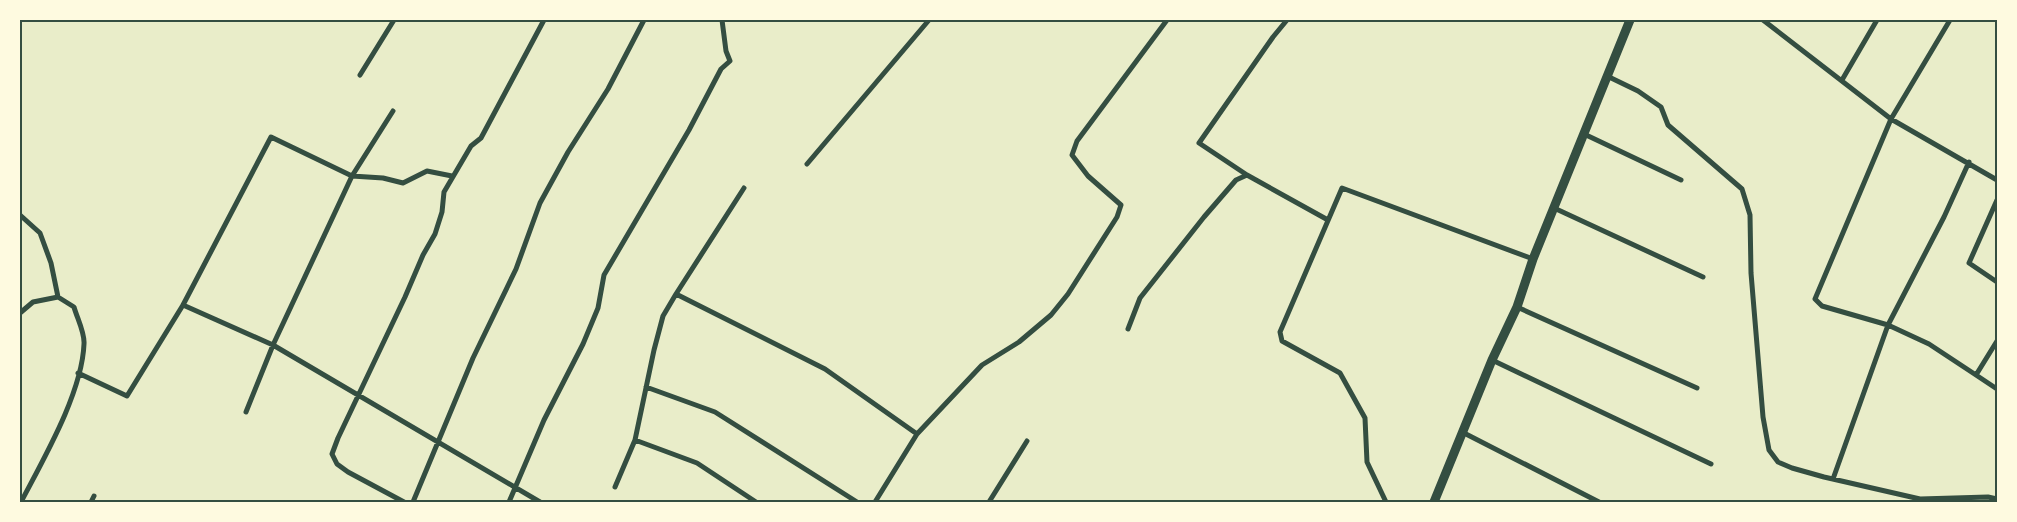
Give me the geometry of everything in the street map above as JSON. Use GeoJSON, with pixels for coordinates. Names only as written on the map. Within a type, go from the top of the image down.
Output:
{"type":"FeatureCollection","features":[{"type":"Feature","properties":{"kind":"street"},"geometry":{"type":"LineString","coordinates":[[360,75],[394,20]]}},
{"type":"Feature","properties":{"kind":"street"},"geometry":{"type":"LineString","coordinates":[[404,502],[348,472],[337,464],[332,454],[357,395],[405,297],[423,255],[435,234],[442,212],[444,192],[471,146],[481,138],[544,20]]}},
{"type":"Feature","properties":{"kind":"street"},"geometry":{"type":"LineString","coordinates":[[412,502],[473,358],[516,269],[540,203],[568,152],[608,89],[644,20]]}},
{"type":"Feature","properties":{"kind":"street"},"geometry":{"type":"LineString","coordinates":[[509,502],[544,420],[583,344],[598,308],[604,275],[689,130],[721,69],[730,61],[726,51],[722,20]]}},
{"type":"Feature","properties":{"kind":"street"},"geometry":{"type":"LineString","coordinates":[[807,164],[929,20]]}},
{"type":"Feature","properties":{"kind":"street"},"geometry":{"type":"LineString","coordinates":[[875,502],[917,434],[982,365],[1019,342],[1052,314],[1068,294],[1117,216],[1121,205],[1088,176],[1072,155],[1077,141],[1167,20]]}},
{"type":"Feature","properties":{"kind":"street"},"geometry":{"type":"LineString","coordinates":[[1287,20],[1273,37],[1199,144],[1247,175],[1328,220]]}},
{"type":"Feature","properties":{"kind":"street"},"geometry":{"type":"LineString","coordinates":[[1434,502],[1492,360],[1517,307],[1533,259],[1630,20]]}},
{"type":"Feature","properties":{"kind":"street"},"geometry":{"type":"LineString","coordinates":[[1763,20],[1891,119],[1969,162],[1997,180]]}},
{"type":"Feature","properties":{"kind":"street"},"geometry":{"type":"LineString","coordinates":[[1842,80],[1877,20]]}},
{"type":"Feature","properties":{"kind":"street"},"geometry":{"type":"LineString","coordinates":[[1950,20],[1891,119],[1815,299],[1822,306],[1888,325],[1929,344],[1997,389]]}},
{"type":"Feature","properties":{"kind":"street"},"geometry":{"type":"LineString","coordinates":[[1607,76],[1638,91],[1662,107],[1668,125],[1742,189],[1750,216],[1751,273],[1763,418],[1769,450],[1778,462],[1792,468],[1833,479],[1920,499],[1997,499]]}},
{"type":"Feature","properties":{"kind":"street"},"geometry":{"type":"LineString","coordinates":[[246,412],[273,346],[352,176],[392,111]]}},
{"type":"Feature","properties":{"kind":"street"},"geometry":{"type":"LineString","coordinates":[[1584,134],[1681,180]]}},
{"type":"Feature","properties":{"kind":"street"},"geometry":{"type":"LineString","coordinates":[[78,373],[126,396],[183,305],[271,137],[352,176],[383,178],[403,183],[427,171],[452,176]]}},
{"type":"Feature","properties":{"kind":"street"},"geometry":{"type":"LineString","coordinates":[[1833,479],[1888,325],[1944,217],[1969,162]]}},
{"type":"Feature","properties":{"kind":"street"},"geometry":{"type":"LineString","coordinates":[[1128,329],[1140,298],[1236,180],[1247,175]]}},
{"type":"Feature","properties":{"kind":"street"},"geometry":{"type":"LineString","coordinates":[[615,487],[636,440],[646,387],[663,316],[744,188]]}},
{"type":"Feature","properties":{"kind":"street"},"geometry":{"type":"LineString","coordinates":[[1386,502],[1367,462],[1365,418],[1340,373],[1282,340],[1280,332],[1342,188],[1533,259]]}},
{"type":"Feature","properties":{"kind":"street"},"geometry":{"type":"LineString","coordinates":[[1997,200],[1969,263],[1997,282]]}},
{"type":"Feature","properties":{"kind":"street"},"geometry":{"type":"LineString","coordinates":[[1554,208],[1703,277]]}},
{"type":"Feature","properties":{"kind":"street"},"geometry":{"type":"LineString","coordinates":[[20,215],[40,233],[51,263],[58,297]]}},
{"type":"Feature","properties":{"kind":"street"},"geometry":{"type":"LineString","coordinates":[[676,294],[825,369],[917,434]]}},
{"type":"Feature","properties":{"kind":"street"},"geometry":{"type":"LineString","coordinates":[[20,313],[33,302],[58,297],[74,307],[85,342],[69,402],[55,436],[21,502]]}},
{"type":"Feature","properties":{"kind":"street"},"geometry":{"type":"LineString","coordinates":[[183,305],[273,346],[540,502]]}},
{"type":"Feature","properties":{"kind":"street"},"geometry":{"type":"LineString","coordinates":[[1517,307],[1697,388]]}},
{"type":"Feature","properties":{"kind":"street"},"geometry":{"type":"LineString","coordinates":[[1976,375],[1997,341]]}},
{"type":"Feature","properties":{"kind":"street"},"geometry":{"type":"LineString","coordinates":[[1492,360],[1711,464]]}},
{"type":"Feature","properties":{"kind":"street"},"geometry":{"type":"LineString","coordinates":[[646,387],[715,412],[857,502]]}},
{"type":"Feature","properties":{"kind":"street"},"geometry":{"type":"LineString","coordinates":[[1462,432],[1599,502]]}},
{"type":"Feature","properties":{"kind":"street"},"geometry":{"type":"LineString","coordinates":[[636,440],[697,463],[756,502]]}},
{"type":"Feature","properties":{"kind":"street"},"geometry":{"type":"LineString","coordinates":[[989,502],[1027,441]]}},
{"type":"Feature","properties":{"kind":"street"},"geometry":{"type":"LineString","coordinates":[[91,502],[94,496]]}}]}
